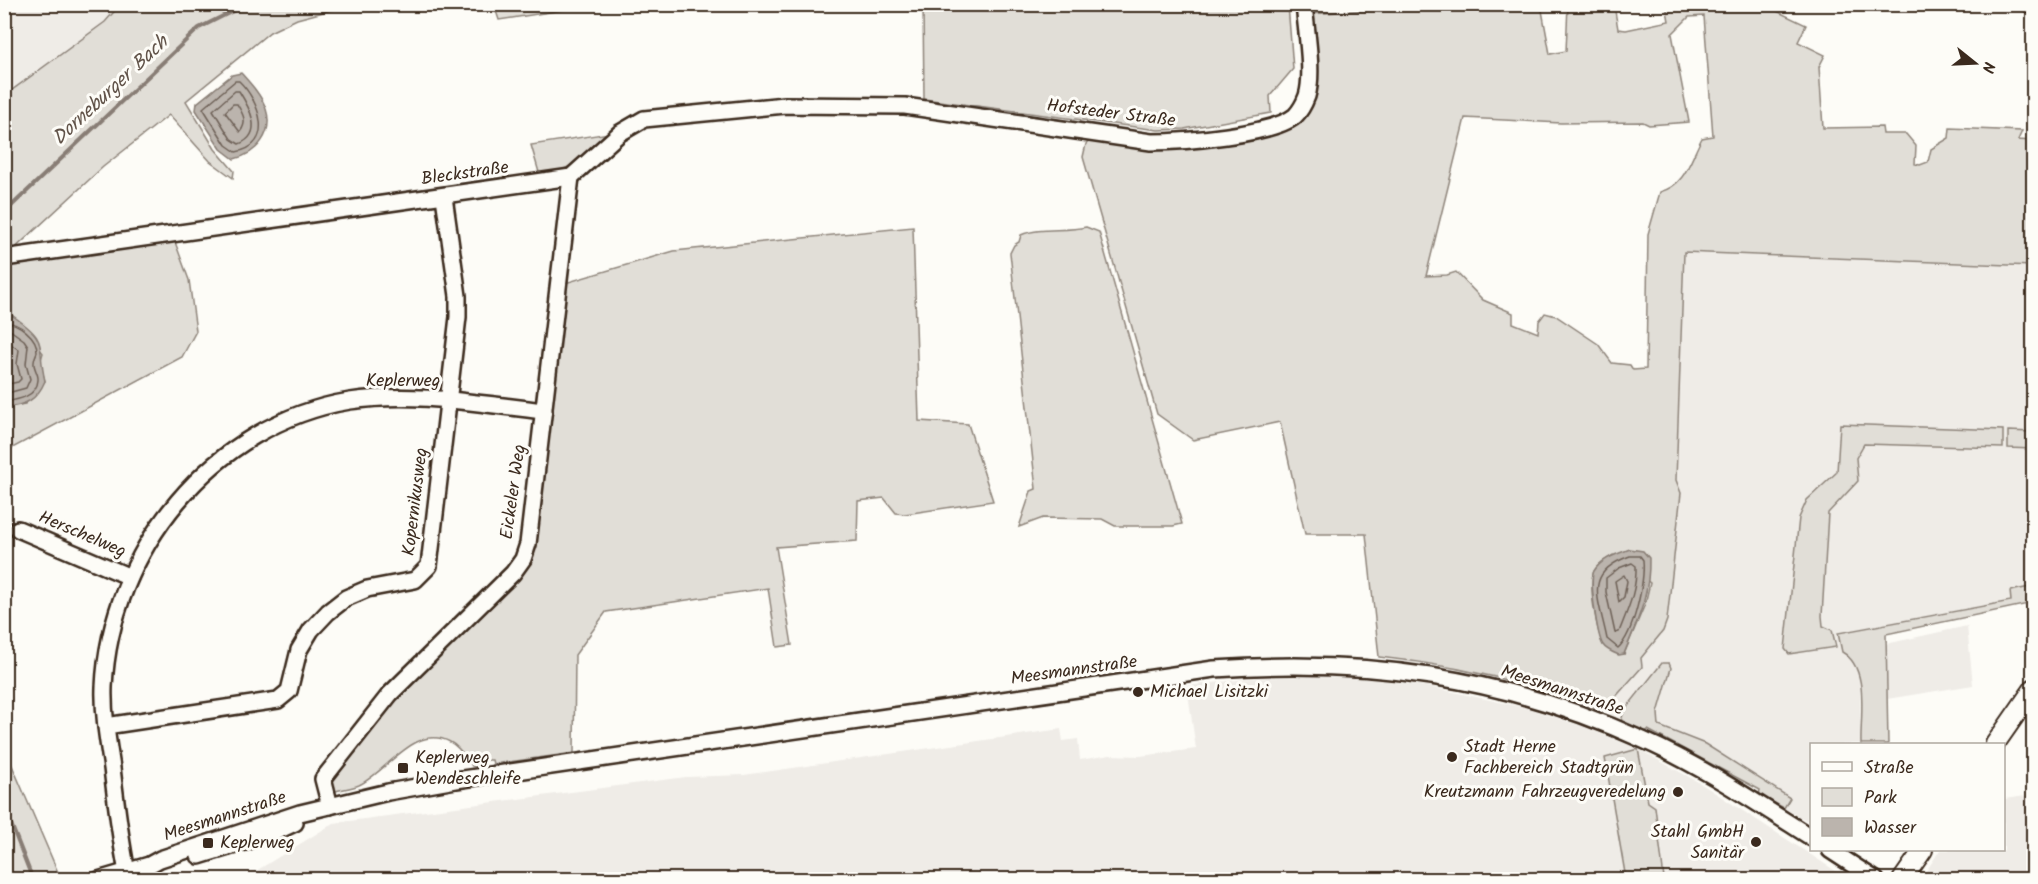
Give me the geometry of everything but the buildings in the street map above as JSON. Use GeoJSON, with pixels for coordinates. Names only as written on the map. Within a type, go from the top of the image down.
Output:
{"type":"FeatureCollection","features":[{"type":"Feature","properties":{"kind":"street","name":"Hofsteder Straße"},"geometry":{"type":"LineString","coordinates":[[571,177],[620,133],[644,119],[792,104],[912,107],[1151,142],[1190,141],[1251,131],[1285,122],[1293,117],[1303,105],[1309,84],[1304,4]]}},
{"type":"Feature","properties":{"kind":"street","name":"Bleckstraße"},"geometry":{"type":"LineString","coordinates":[[4,258],[444,197],[571,177]]}},
{"type":"Feature","properties":{"kind":"street","name":"Eickeler Weg"},"geometry":{"type":"LineString","coordinates":[[330,806],[323,779],[390,694],[513,573],[523,559],[528,544],[571,177]]}},
{"type":"Feature","properties":{"kind":"street","name":"Kopernikusweg"},"geometry":{"type":"LineString","coordinates":[[106,726],[278,700],[289,691],[299,650],[311,630],[328,612],[346,598],[367,589],[391,582],[415,580],[429,566],[458,296],[444,197]]}},
{"type":"Feature","properties":{"kind":"street","name":"Keplerweg"},"geometry":{"type":"LineString","coordinates":[[127,872],[106,726],[104,688],[108,649],[130,577],[167,513],[195,480],[231,451],[274,425],[310,410],[352,400],[392,397],[448,400],[544,411]]}},
{"type":"Feature","properties":{"kind":"street","name":"Herschelweg"},"geometry":{"type":"LineString","coordinates":[[18,529],[130,577]]}},
{"type":"Feature","properties":{"kind":"street","name":"Meesmannstraße"},"geometry":{"type":"LineString","coordinates":[[98,879],[149,866],[160,859],[290,816],[456,780],[1214,669],[1303,664],[1420,673],[1494,688],[1570,711],[1644,740],[1684,760],[1810,837]]}},
{"type":"Feature","properties":{"kind":"street"},"geometry":{"type":"LineString","coordinates":[[1996,743],[2034,688]]}},
{"type":"Feature","properties":{"kind":"street"},"geometry":{"type":"LineString","coordinates":[[1833,851],[1876,879]]}},
{"type":"Feature","properties":{"kind":"street"},"geometry":{"type":"LineString","coordinates":[[1902,879],[1922,851]]}},
{"type":"Feature","properties":{"kind":"shaded area"},"geometry":{"type":"Polygon","coordinates":[[[5,5],[120,5],[105,22],[5,96],[5,5]]]}},
{"type":"Feature","properties":{"kind":"shaded area"},"geometry":{"type":"Polygon","coordinates":[[[1684,252],[2033,266],[2033,596],[2029,587],[2012,600],[1852,630],[1842,652],[1848,656],[1860,676],[1861,743],[1810,743],[1810,822],[1784,808],[1790,797],[1705,744],[1659,726],[1658,713],[1620,716],[1620,718],[1603,711],[1642,668],[1641,658],[1657,640],[1681,493],[1676,480],[1684,252]]]}},
{"type":"Feature","properties":{"kind":"shaded area"},"geometry":{"type":"Polygon","coordinates":[[[1967,626],[1973,685],[1887,699],[1886,644],[1967,626]]]}},
{"type":"Feature","properties":{"kind":"shaded area"},"geometry":{"type":"Polygon","coordinates":[[[1303,676],[1373,679],[1426,686],[1527,708],[1584,727],[1638,749],[1700,783],[1848,879],[1664,879],[1655,807],[1648,802],[1638,750],[1605,758],[1626,879],[238,880],[334,823],[686,777],[744,775],[1061,729],[1063,741],[1078,739],[1080,760],[1110,755],[1140,756],[1196,749],[1187,686],[1254,678],[1303,676]]]}},
{"type":"Feature","properties":{"kind":"shaded area"},"geometry":{"type":"Polygon","coordinates":[[[2033,795],[2033,879],[1921,879],[1939,851],[2005,851],[2005,799],[2033,795]]]}},
{"type":"Feature","properties":{"kind":"green space"},"geometry":{"type":"Polygon","coordinates":[[[494,4],[594,5],[499,20],[494,4]]]}},
{"type":"Feature","properties":{"kind":"green space"},"geometry":{"type":"Polygon","coordinates":[[[1399,4],[1454,5],[1455,8],[1488,4],[1541,5],[1550,54],[1566,51],[1568,5],[1585,5],[1586,10],[1614,5],[1618,29],[1626,30],[1669,21],[1666,5],[1764,5],[1806,25],[1798,42],[1825,55],[1819,67],[1823,128],[1882,127],[1883,134],[1906,134],[1916,146],[1915,164],[1920,165],[1928,162],[1931,149],[1949,138],[1950,128],[2022,131],[2018,140],[2033,141],[2033,266],[1684,252],[1676,480],[1681,493],[1667,620],[1663,631],[1641,658],[1642,667],[1603,711],[1493,676],[1408,660],[1379,657],[1366,534],[1305,534],[1280,422],[1193,440],[1157,414],[1083,157],[1086,144],[1093,139],[1149,145],[1301,120],[1311,103],[1309,14],[1399,8],[1399,4]],[[1704,16],[1689,17],[1672,34],[1689,122],[1649,125],[1643,122],[1561,123],[1465,118],[1426,276],[1456,272],[1483,300],[1513,313],[1513,323],[1538,333],[1539,321],[1545,313],[1556,316],[1598,344],[1612,363],[1630,365],[1633,370],[1646,369],[1648,234],[1660,192],[1669,189],[1682,178],[1702,138],[1713,136],[1704,16]],[[1613,555],[1594,571],[1593,600],[1603,645],[1624,654],[1645,604],[1650,583],[1613,555]]]}},
{"type":"Feature","properties":{"kind":"green space"},"geometry":{"type":"Polygon","coordinates":[[[120,5],[350,5],[297,19],[270,32],[186,101],[215,149],[234,171],[233,178],[210,161],[169,115],[103,167],[12,251],[5,254],[4,96],[105,22],[120,5]]]}},
{"type":"Feature","properties":{"kind":"green space"},"geometry":{"type":"Polygon","coordinates":[[[923,5],[1288,5],[1293,69],[1270,96],[1271,113],[1184,129],[1158,130],[924,99],[923,5]]]}},
{"type":"Feature","properties":{"kind":"green space"},"geometry":{"type":"Polygon","coordinates":[[[609,133],[571,166],[540,176],[531,145],[609,133]]]}},
{"type":"Feature","properties":{"kind":"green space"},"geometry":{"type":"Polygon","coordinates":[[[913,227],[919,421],[968,424],[993,501],[905,514],[896,513],[884,498],[858,501],[857,541],[776,547],[792,645],[777,647],[768,588],[606,612],[575,655],[574,753],[493,764],[492,760],[479,760],[479,766],[472,766],[454,744],[437,738],[425,739],[402,752],[370,779],[359,785],[336,791],[332,775],[386,706],[519,572],[565,283],[674,251],[913,227]]]}},
{"type":"Feature","properties":{"kind":"green space"},"geometry":{"type":"Polygon","coordinates":[[[1086,227],[1099,232],[1182,524],[1115,526],[1102,519],[1043,518],[1019,527],[1031,491],[1036,489],[1010,253],[1014,245],[1019,242],[1021,235],[1036,231],[1086,227]]]}},
{"type":"Feature","properties":{"kind":"green space"},"geometry":{"type":"Polygon","coordinates":[[[175,242],[189,280],[196,331],[182,357],[5,452],[5,407],[25,404],[45,381],[40,363],[43,353],[13,316],[5,316],[5,262],[175,242]]]}},
{"type":"Feature","properties":{"kind":"green space"},"geometry":{"type":"Polygon","coordinates":[[[1840,424],[2003,430],[2003,448],[1864,444],[1856,458],[1858,481],[1828,513],[1822,616],[1823,626],[1832,630],[1836,647],[1789,654],[1785,649],[1799,518],[1807,500],[1837,472],[1840,424]]]}},
{"type":"Feature","properties":{"kind":"green space"},"geometry":{"type":"Polygon","coordinates":[[[2008,431],[2033,432],[2033,449],[2008,448],[2008,431]]]}},
{"type":"Feature","properties":{"kind":"green space"},"geometry":{"type":"Polygon","coordinates":[[[2030,587],[2033,603],[1886,634],[1888,743],[1861,743],[1860,681],[1851,659],[1842,652],[1838,633],[2011,601],[2010,591],[2030,587]]]}},
{"type":"Feature","properties":{"kind":"green space"},"geometry":{"type":"Polygon","coordinates":[[[1662,663],[1669,663],[1671,668],[1658,713],[1659,726],[1705,744],[1790,798],[1784,808],[1759,795],[1760,790],[1648,730],[1644,733],[1621,721],[1624,711],[1662,663]]]}},
{"type":"Feature","properties":{"kind":"green space"},"geometry":{"type":"Polygon","coordinates":[[[4,748],[60,877],[51,880],[5,879],[4,748]]]}},
{"type":"Feature","properties":{"kind":"green space"},"geometry":{"type":"Polygon","coordinates":[[[1638,749],[1648,802],[1655,807],[1664,879],[1626,879],[1605,758],[1638,749]]]}},
{"type":"Feature","properties":{"kind":"water"},"geometry":{"type":"Polygon","coordinates":[[[241,73],[264,104],[268,126],[262,141],[256,147],[234,159],[221,149],[196,110],[197,103],[232,75],[241,73]]]}},
{"type":"Feature","properties":{"kind":"water"},"geometry":{"type":"Polygon","coordinates":[[[5,316],[13,316],[37,338],[40,344],[45,381],[30,401],[5,407],[5,316]]]}},
{"type":"Feature","properties":{"kind":"water"},"geometry":{"type":"Polygon","coordinates":[[[1630,549],[1643,551],[1649,558],[1649,572],[1638,618],[1624,654],[1619,655],[1606,648],[1601,640],[1592,585],[1594,571],[1601,563],[1630,549]]]}},
{"type":"Feature","properties":{"kind":"waterway","name":"Dorneburger Bach"},"geometry":{"type":"LineString","coordinates":[[4,213],[199,28],[247,4]]}},
{"type":"Feature","properties":{"kind":"waterway","name":"Dorneburger Bach"},"geometry":{"type":"LineString","coordinates":[[4,806],[33,880]]}},
{"type":"Feature","properties":{"kind":"place","name":"Michael Lisitzki"},"geometry":{"type":"Point","coordinates":[1138,692]}},
{"type":"Feature","properties":{"kind":"place","name":"Stadt Herne Fachbereich Stadtgrün"},"geometry":{"type":"Point","coordinates":[1452,757]}},
{"type":"Feature","properties":{"kind":"place","name":"Keplerweg Wendeschleife"},"geometry":{"type":"Point","coordinates":[403,768]}},
{"type":"Feature","properties":{"kind":"place","name":"Kreutzmann Fahrzeugveredelung"},"geometry":{"type":"Point","coordinates":[1678,792]}},
{"type":"Feature","properties":{"kind":"place","name":"Stahl GmbH Sanitär"},"geometry":{"type":"Point","coordinates":[1756,842]}},
{"type":"Feature","properties":{"kind":"place","name":"Keplerweg"},"geometry":{"type":"Point","coordinates":[208,843]}}]}
